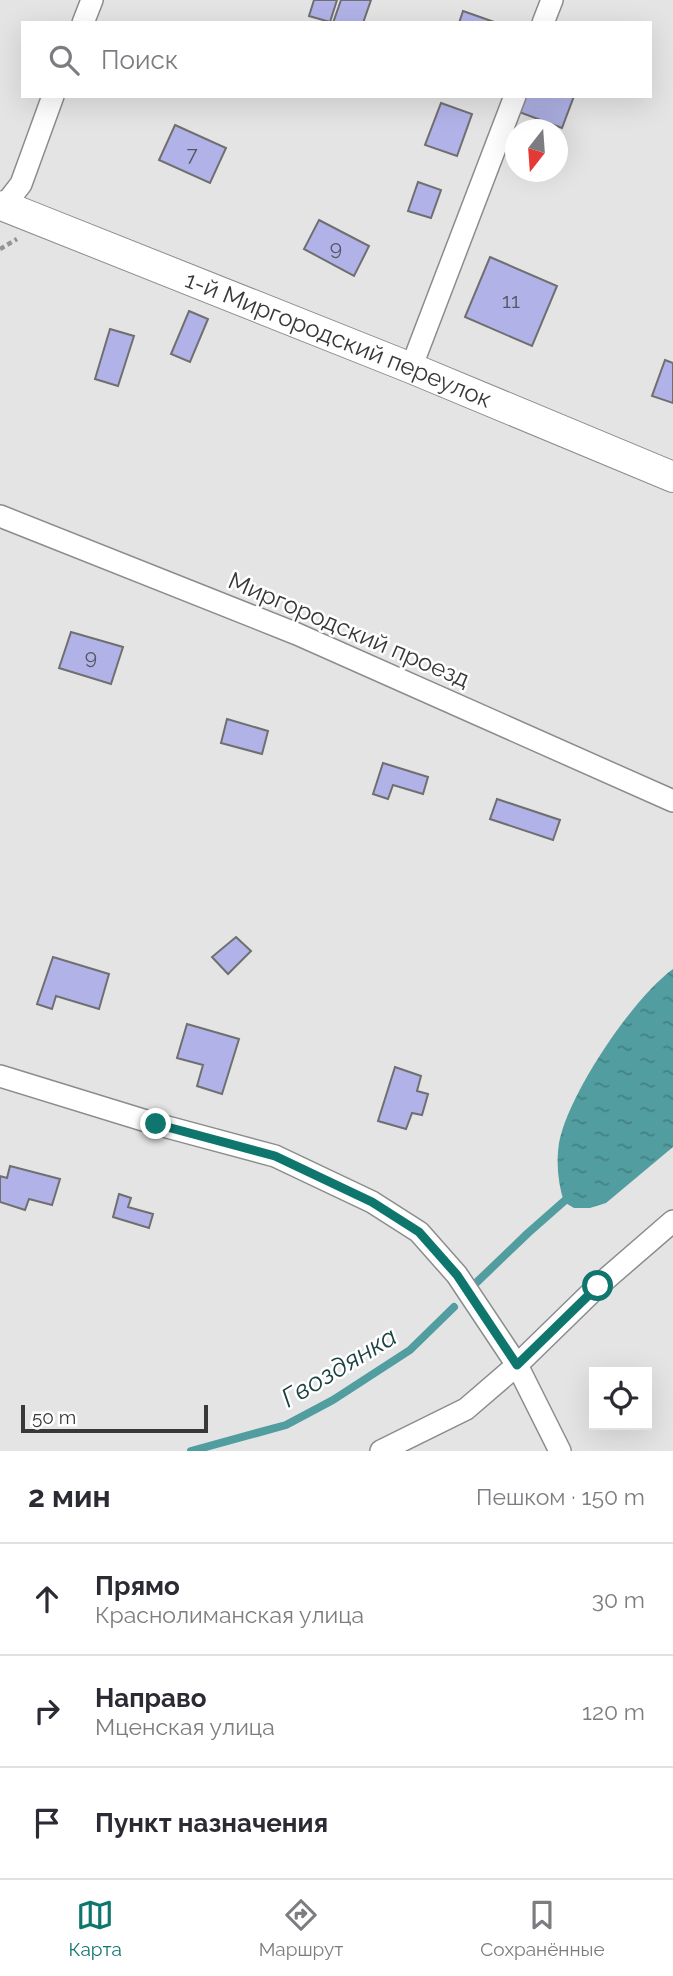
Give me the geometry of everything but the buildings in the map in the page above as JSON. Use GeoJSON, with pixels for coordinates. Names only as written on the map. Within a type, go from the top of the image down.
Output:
{"type":"FeatureCollection","features":[{"type":"Feature","properties":{"kind":"street"},"geometry":{"type":"LineString","coordinates":[[84,21],[92,0]]}},
{"type":"Feature","properties":{"kind":"street"},"geometry":{"type":"LineString","coordinates":[[544,21],[552,0]]}},
{"type":"Feature","properties":{"kind":"street"},"geometry":{"type":"LineString","coordinates":[[4,206],[21,184],[52,98]]}},
{"type":"Feature","properties":{"kind":"street"},"geometry":{"type":"LineString","coordinates":[[411,368],[514,98]]}},
{"type":"Feature","properties":{"kind":"street","name":"1-й Миргородский переулок"},"geometry":{"type":"LineString","coordinates":[[4,206],[411,368],[673,477]]}},
{"type":"Feature","properties":{"kind":"street","name":"Миргородский проезд"},"geometry":{"type":"LineString","coordinates":[[0,516],[298,634],[673,801]]}},
{"type":"Feature","properties":{"kind":"street"},"geometry":{"type":"LineString","coordinates":[[0,1076],[156,1124],[275,1156],[372,1202],[419,1232],[457,1275],[517,1365],[560,1451]]}},
{"type":"Feature","properties":{"kind":"street"},"geometry":{"type":"LineString","coordinates":[[381,1451],[466,1409],[517,1365],[598,1286],[673,1221]]}},
{"type":"Feature","properties":{"kind":"water"},"geometry":{"type":"Polygon","coordinates":[[[673,969],[673,1147],[606,1203],[590,1208],[574,1208],[564,1202],[558,1173],[559,1143],[565,1123],[588,1074],[604,1048],[640,1002],[673,969]]]}},
{"type":"Feature","properties":{"kind":"waterway","name":"Гвоздянка"},"geometry":{"type":"LineString","coordinates":[[477,1282],[570,1196]]}},
{"type":"Feature","properties":{"kind":"waterway","name":"Гвоздянка"},"geometry":{"type":"LineString","coordinates":[[191,1451],[286,1425],[333,1400],[410,1350],[454,1307]]}},
{"type":"Feature","properties":{"kind":"route"},"geometry":{"type":"LineString","coordinates":[[156,1124],[275,1156],[372,1202],[419,1232],[457,1275],[517,1365],[598,1286]]}}]}
